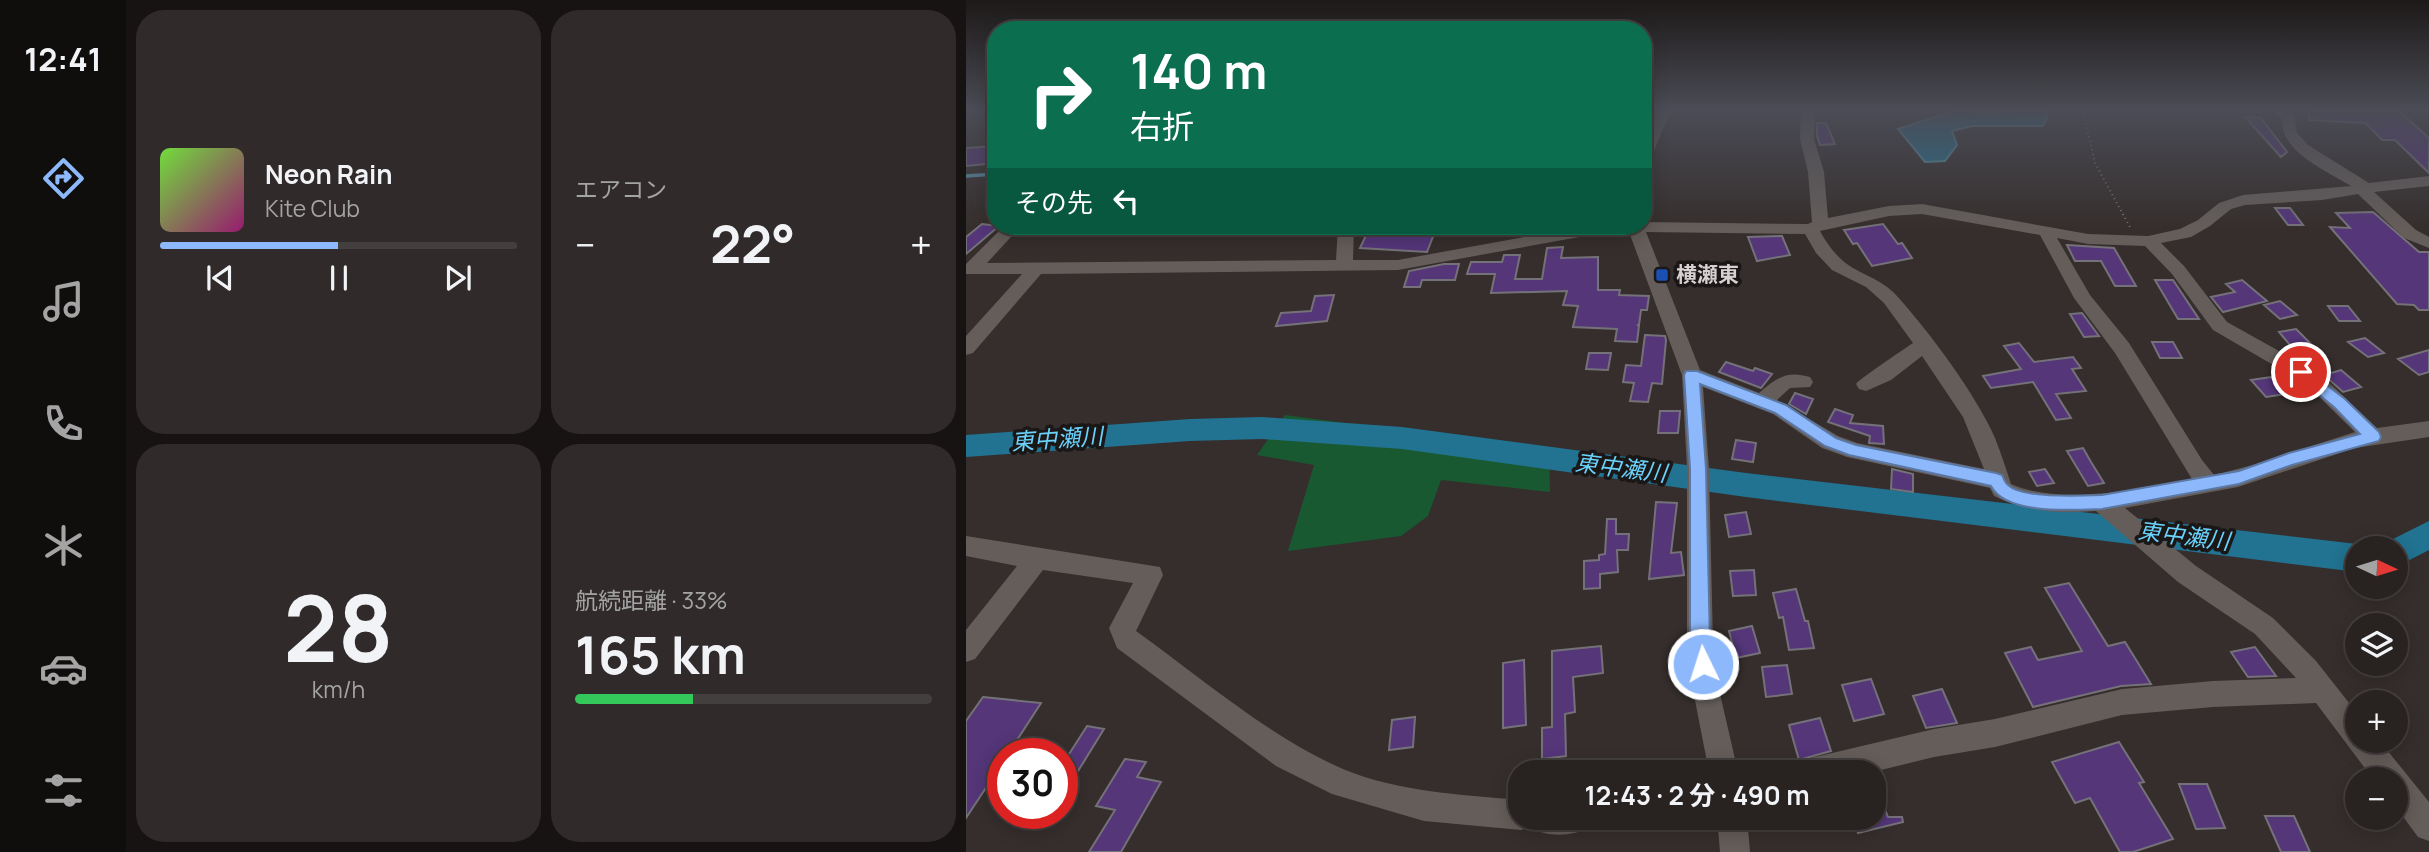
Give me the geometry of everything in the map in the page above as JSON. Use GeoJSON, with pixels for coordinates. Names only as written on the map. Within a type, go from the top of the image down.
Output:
{"type":"FeatureCollection","features":[{"type":"Feature","properties":{"kind":"street"},"geometry":{"type":"LineString","coordinates":[[1810,150],[1816,172],[1816,226],[1828,257],[1838,267],[1872,283],[1889,299],[1972,414],[1984,438],[1996,480],[2002,490],[2021,499],[2102,502],[2209,484],[2239,478],[2289,460],[2373,437],[2429,429]]}},
{"type":"Feature","properties":{"kind":"street"},"geometry":{"type":"LineString","coordinates":[[2308,150],[2363,188],[2410,234],[2429,243]]}},
{"type":"Feature","properties":{"kind":"street"},"geometry":{"type":"LineString","coordinates":[[1652,226],[1816,226],[1889,211],[1922,209],[2088,239],[2143,241],[2185,233],[2204,223],[2225,206],[2243,200],[2322,195],[2429,181]]}},
{"type":"Feature","properties":{"kind":"street"},"geometry":{"type":"LineString","coordinates":[[2049,232],[2048,237],[2083,298],[2122,348],[2194,466],[2209,484]]}},
{"type":"Feature","properties":{"kind":"street"},"geometry":{"type":"LineString","coordinates":[[969,269],[1004,235]]}},
{"type":"Feature","properties":{"kind":"street"},"geometry":{"type":"LineString","coordinates":[[1343,266],[1347,249],[1346,235]]}},
{"type":"Feature","properties":{"kind":"street"},"geometry":{"type":"LineString","coordinates":[[969,269],[1343,266],[1420,262],[1563,235]]}},
{"type":"Feature","properties":{"kind":"street"},"geometry":{"type":"LineString","coordinates":[[1638,235],[1692,375],[1698,476],[1700,643],[1722,760]]}},
{"type":"Feature","properties":{"kind":"street"},"geometry":{"type":"LineString","coordinates":[[2143,241],[2178,270],[2220,326],[2313,379],[2373,437]]}},
{"type":"Feature","properties":{"kind":"street"},"geometry":{"type":"LineString","coordinates":[[966,348],[1037,268]]}},
{"type":"Feature","properties":{"kind":"street"},"geometry":{"type":"LineString","coordinates":[[1866,384],[1884,375],[1924,344]]}},
{"type":"Feature","properties":{"kind":"street"},"geometry":{"type":"LineString","coordinates":[[1692,375],[1763,401],[1830,442],[1854,451],[1996,480]]}},
{"type":"Feature","properties":{"kind":"street"},"geometry":{"type":"LineString","coordinates":[[1763,401],[1785,382],[1803,382]]}},
{"type":"Feature","properties":{"kind":"street"},"geometry":{"type":"LineString","coordinates":[[2102,502],[2134,532],[2187,574],[2264,626],[2307,670],[2345,720]]}},
{"type":"Feature","properties":{"kind":"street"},"geometry":{"type":"LineString","coordinates":[[966,546],[1151,575],[1122,628],[1126,639],[1286,756],[1342,784],[1424,806],[1508,814]]}},
{"type":"Feature","properties":{"kind":"street"},"geometry":{"type":"LineString","coordinates":[[966,650],[1037,559]]}},
{"type":"Feature","properties":{"kind":"street"},"geometry":{"type":"LineString","coordinates":[[1862,760],[1934,743],[1995,733],[2122,702],[2213,694],[2322,690]]}},
{"type":"Feature","properties":{"kind":"street"},"geometry":{"type":"LineString","coordinates":[[2371,753],[2382,767]]}},
{"type":"Feature","properties":{"kind":"street"},"geometry":{"type":"LineString","coordinates":[[2408,799],[2429,826]]}},
{"type":"Feature","properties":{"kind":"street"},"geometry":{"type":"LineString","coordinates":[[1732,830],[1735,852]]}},
{"type":"Feature","properties":{"kind":"path"},"geometry":{"type":"LineString","coordinates":[[2090,150],[2129,223],[2143,241]]}},
{"type":"Feature","properties":{"kind":"green space"},"geometry":{"type":"Polygon","coordinates":[[[1285,415],[1549,450],[1550,492],[1441,480],[1428,516],[1401,536],[1288,551],[1314,465],[1257,455],[1285,415]]]}},
{"type":"Feature","properties":{"kind":"water"},"geometry":{"type":"Polygon","coordinates":[[[1915,150],[1953,150],[1945,161],[1925,162],[1915,150]]]}},
{"type":"Feature","properties":{"kind":"building"},"geometry":{"type":"Polygon","coordinates":[[[966,150],[987,150],[987,164],[966,166],[966,150]]]}},
{"type":"Feature","properties":{"kind":"building"},"geometry":{"type":"Polygon","coordinates":[[[2274,150],[2285,150],[2287,152],[2281,157],[2274,150]]]}},
{"type":"Feature","properties":{"kind":"building"},"geometry":{"type":"Polygon","coordinates":[[[2405,150],[2429,150],[2429,173],[2405,150]]]}},
{"type":"Feature","properties":{"kind":"building"},"geometry":{"type":"Polygon","coordinates":[[[2275,208],[2290,208],[2303,225],[2288,225],[2275,208]]]}},
{"type":"Feature","properties":{"kind":"building"},"geometry":{"type":"Polygon","coordinates":[[[2373,212],[2419,252],[2429,252],[2429,310],[2419,310],[2414,305],[2397,304],[2330,227],[2350,228],[2336,213],[2373,212]]]}},
{"type":"Feature","properties":{"kind":"building"},"geometry":{"type":"Polygon","coordinates":[[[982,224],[987,225],[988,235],[966,254],[966,237],[982,224]]]}},
{"type":"Feature","properties":{"kind":"building"},"geometry":{"type":"Polygon","coordinates":[[[1883,224],[1898,244],[1902,243],[1912,258],[1872,266],[1857,243],[1853,244],[1844,230],[1883,224]]]}},
{"type":"Feature","properties":{"kind":"building"},"geometry":{"type":"Polygon","coordinates":[[[1366,235],[1434,235],[1427,252],[1360,248],[1366,235]]]}},
{"type":"Feature","properties":{"kind":"building"},"geometry":{"type":"Polygon","coordinates":[[[1782,236],[1790,255],[1757,261],[1748,237],[1782,236]]]}},
{"type":"Feature","properties":{"kind":"building"},"geometry":{"type":"Polygon","coordinates":[[[2067,245],[2114,248],[2136,286],[2115,286],[2101,261],[2075,261],[2067,245]]]}},
{"type":"Feature","properties":{"kind":"building"},"geometry":{"type":"Polygon","coordinates":[[[1563,247],[1561,258],[1598,257],[1598,290],[1620,290],[1619,295],[1649,296],[1647,310],[1641,310],[1637,325],[1637,342],[1615,341],[1617,329],[1573,327],[1578,306],[1563,305],[1567,291],[1491,293],[1495,274],[1467,274],[1471,262],[1502,262],[1504,255],[1520,255],[1515,279],[1542,279],[1547,248],[1563,247]]]}},
{"type":"Feature","properties":{"kind":"building"},"geometry":{"type":"Polygon","coordinates":[[[1459,264],[1455,280],[1422,280],[1420,287],[1404,287],[1409,271],[1459,264]]]}},
{"type":"Feature","properties":{"kind":"building"},"geometry":{"type":"Polygon","coordinates":[[[2155,280],[2173,280],[2199,319],[2178,319],[2155,280]]]}},
{"type":"Feature","properties":{"kind":"building"},"geometry":{"type":"Polygon","coordinates":[[[2242,280],[2267,301],[2223,312],[2211,297],[2235,292],[2226,284],[2242,280]]]}},
{"type":"Feature","properties":{"kind":"building"},"geometry":{"type":"Polygon","coordinates":[[[1334,295],[1327,321],[1276,326],[1281,313],[1311,311],[1315,296],[1334,295]]]}},
{"type":"Feature","properties":{"kind":"building"},"geometry":{"type":"Polygon","coordinates":[[[2280,301],[2297,315],[2280,319],[2264,305],[2280,301]]]}},
{"type":"Feature","properties":{"kind":"building"},"geometry":{"type":"Polygon","coordinates":[[[2328,306],[2348,306],[2360,321],[2339,321],[2328,306]]]}},
{"type":"Feature","properties":{"kind":"building"},"geometry":{"type":"Polygon","coordinates":[[[2082,313],[2099,336],[2084,337],[2070,314],[2082,313]]]}},
{"type":"Feature","properties":{"kind":"building"},"geometry":{"type":"Polygon","coordinates":[[[2296,329],[2310,343],[2290,345],[2279,332],[2296,329]]]}},
{"type":"Feature","properties":{"kind":"building"},"geometry":{"type":"Polygon","coordinates":[[[1645,335],[1665,336],[1662,384],[1652,383],[1648,402],[1630,401],[1634,383],[1623,382],[1626,365],[1641,366],[1645,335]]]}},
{"type":"Feature","properties":{"kind":"building"},"geometry":{"type":"Polygon","coordinates":[[[2365,338],[2384,353],[2368,357],[2348,342],[2365,338]]]}},
{"type":"Feature","properties":{"kind":"building"},"geometry":{"type":"Polygon","coordinates":[[[2152,342],[2173,342],[2182,358],[2160,358],[2152,342]]]}},
{"type":"Feature","properties":{"kind":"building"},"geometry":{"type":"Polygon","coordinates":[[[2019,343],[2034,362],[2073,357],[2081,368],[2072,369],[2086,391],[2056,394],[2071,418],[2056,420],[2033,382],[1991,388],[1983,376],[2021,369],[2004,346],[2019,343]]]}},
{"type":"Feature","properties":{"kind":"building"},"geometry":{"type":"Polygon","coordinates":[[[2429,350],[2429,372],[2419,375],[2398,359],[2429,350]]]}},
{"type":"Feature","properties":{"kind":"building"},"geometry":{"type":"Polygon","coordinates":[[[1589,353],[1611,353],[1608,370],[1586,369],[1589,353]]]}},
{"type":"Feature","properties":{"kind":"building"},"geometry":{"type":"Polygon","coordinates":[[[1726,362],[1772,374],[1761,388],[1719,372],[1726,362]]]}},
{"type":"Feature","properties":{"kind":"building"},"geometry":{"type":"Polygon","coordinates":[[[2341,370],[2361,387],[2343,392],[2324,375],[2341,370]]]}},
{"type":"Feature","properties":{"kind":"building"},"geometry":{"type":"Polygon","coordinates":[[[2271,377],[2286,394],[2266,397],[2251,380],[2271,377]]]}},
{"type":"Feature","properties":{"kind":"building"},"geometry":{"type":"Polygon","coordinates":[[[1795,393],[1813,399],[1806,414],[1789,404],[1795,393]]]}},
{"type":"Feature","properties":{"kind":"building"},"geometry":{"type":"Polygon","coordinates":[[[1835,409],[1853,415],[1850,423],[1883,426],[1884,444],[1869,443],[1870,436],[1828,422],[1835,409]]]}},
{"type":"Feature","properties":{"kind":"building"},"geometry":{"type":"Polygon","coordinates":[[[1660,411],[1680,411],[1678,433],[1658,433],[1660,411]]]}},
{"type":"Feature","properties":{"kind":"building"},"geometry":{"type":"Polygon","coordinates":[[[1736,440],[1756,443],[1753,462],[1732,459],[1736,440]]]}},
{"type":"Feature","properties":{"kind":"building"},"geometry":{"type":"Polygon","coordinates":[[[2083,448],[2104,483],[2088,486],[2067,451],[2083,448]]]}},
{"type":"Feature","properties":{"kind":"building"},"geometry":{"type":"Polygon","coordinates":[[[1892,469],[1913,474],[1913,492],[1891,489],[1892,469]]]}},
{"type":"Feature","properties":{"kind":"building"},"geometry":{"type":"Polygon","coordinates":[[[2045,469],[2054,483],[2037,486],[2029,472],[2045,469]]]}},
{"type":"Feature","properties":{"kind":"building"},"geometry":{"type":"Polygon","coordinates":[[[1656,502],[1677,503],[1671,553],[1681,552],[1684,575],[1649,579],[1656,502]]]}},
{"type":"Feature","properties":{"kind":"building"},"geometry":{"type":"Polygon","coordinates":[[[1746,512],[1751,534],[1729,537],[1725,515],[1746,512]]]}},
{"type":"Feature","properties":{"kind":"building"},"geometry":{"type":"Polygon","coordinates":[[[1607,519],[1616,519],[1616,534],[1629,534],[1628,550],[1617,550],[1618,572],[1600,574],[1600,588],[1584,589],[1584,561],[1599,560],[1599,555],[1605,554],[1607,519]]]}},
{"type":"Feature","properties":{"kind":"building"},"geometry":{"type":"Polygon","coordinates":[[[1754,570],[1756,595],[1733,596],[1730,571],[1754,570]]]}},
{"type":"Feature","properties":{"kind":"building"},"geometry":{"type":"Polygon","coordinates":[[[2069,583],[2108,646],[2125,642],[2151,684],[2121,686],[2033,707],[2005,653],[2031,647],[2038,660],[2082,651],[2045,588],[2069,583]]]}},
{"type":"Feature","properties":{"kind":"building"},"geometry":{"type":"Polygon","coordinates":[[[1796,589],[1805,621],[1808,621],[1814,648],[1789,650],[1783,617],[1779,618],[1773,593],[1796,589]]]}},
{"type":"Feature","properties":{"kind":"building"},"geometry":{"type":"Polygon","coordinates":[[[1752,626],[1760,653],[1736,658],[1729,631],[1752,626]]]}},
{"type":"Feature","properties":{"kind":"building"},"geometry":{"type":"Polygon","coordinates":[[[1601,646],[1603,673],[1573,677],[1575,712],[1565,714],[1566,756],[1542,759],[1542,728],[1552,727],[1552,651],[1601,646]]]}},
{"type":"Feature","properties":{"kind":"building"},"geometry":{"type":"Polygon","coordinates":[[[2255,647],[2276,676],[2248,677],[2231,652],[2255,647]]]}},
{"type":"Feature","properties":{"kind":"building"},"geometry":{"type":"Polygon","coordinates":[[[1524,660],[1526,725],[1503,728],[1503,663],[1524,660]]]}},
{"type":"Feature","properties":{"kind":"building"},"geometry":{"type":"Polygon","coordinates":[[[1787,665],[1792,694],[1766,697],[1762,667],[1787,665]]]}},
{"type":"Feature","properties":{"kind":"building"},"geometry":{"type":"Polygon","coordinates":[[[1871,679],[1884,714],[1854,721],[1842,685],[1871,679]]]}},
{"type":"Feature","properties":{"kind":"building"},"geometry":{"type":"Polygon","coordinates":[[[1942,689],[1957,723],[1926,728],[1913,696],[1942,689]]]}},
{"type":"Feature","properties":{"kind":"building"},"geometry":{"type":"Polygon","coordinates":[[[983,697],[1041,703],[1018,738],[987,738],[987,786],[966,818],[966,721],[983,697]]]}},
{"type":"Feature","properties":{"kind":"building"},"geometry":{"type":"Polygon","coordinates":[[[1415,717],[1413,747],[1389,750],[1392,720],[1415,717]]]}},
{"type":"Feature","properties":{"kind":"building"},"geometry":{"type":"Polygon","coordinates":[[[1820,718],[1831,751],[1799,760],[1789,725],[1820,718]]]}},
{"type":"Feature","properties":{"kind":"building"},"geometry":{"type":"Polygon","coordinates":[[[1087,726],[1104,729],[1078,771],[1078,740],[1087,726]]]}},
{"type":"Feature","properties":{"kind":"building"},"geometry":{"type":"Polygon","coordinates":[[[2119,742],[2144,782],[2139,783],[2173,839],[2133,852],[2120,852],[2090,798],[2075,803],[2052,762],[2119,742]]]}},
{"type":"Feature","properties":{"kind":"building"},"geometry":{"type":"Polygon","coordinates":[[[1125,759],[1146,762],[1137,777],[1161,782],[1121,852],[1089,852],[1115,810],[1096,806],[1125,759]]]}},
{"type":"Feature","properties":{"kind":"building"},"geometry":{"type":"Polygon","coordinates":[[[2179,784],[2207,784],[2225,828],[2196,829],[2179,784]]]}},
{"type":"Feature","properties":{"kind":"building"},"geometry":{"type":"Polygon","coordinates":[[[1886,812],[1888,817],[1902,817],[1903,822],[1886,826],[1886,812]]]}},
{"type":"Feature","properties":{"kind":"building"},"geometry":{"type":"Polygon","coordinates":[[[2265,816],[2294,816],[2310,852],[2281,852],[2265,816]]]}},
{"type":"Feature","properties":{"kind":"waterway"},"geometry":{"type":"LineString","coordinates":[[966,176],[987,175]]}},
{"type":"Feature","properties":{"kind":"waterway","name":"東中瀬川"},"geometry":{"type":"LineString","coordinates":[[966,446],[1190,430],[1262,428],[1402,438],[1746,485],[2345,557]]}},
{"type":"Feature","properties":{"kind":"waterway","name":"東中瀬川"},"geometry":{"type":"LineString","coordinates":[[2408,546],[2429,534]]}},
{"type":"Feature","properties":{"kind":"place","name":"横瀬東"},"geometry":{"type":"Point","coordinates":[1662,275]}},
{"type":"Feature","properties":{"kind":"route"},"geometry":{"type":"LineString","coordinates":[[1703,664],[1700,643],[1698,469],[1692,375],[1780,409],[1830,442],[1854,451],[1996,480],[2002,490],[2021,499],[2082,503],[2102,502],[2239,478],[2289,460],[2373,437],[2340,403],[2301,372]]}}]}
